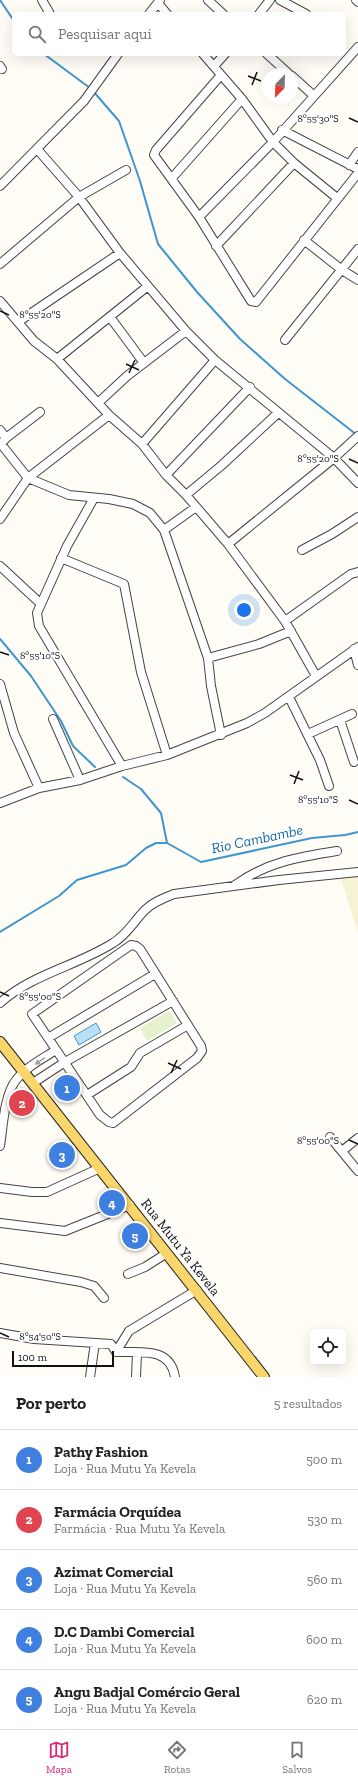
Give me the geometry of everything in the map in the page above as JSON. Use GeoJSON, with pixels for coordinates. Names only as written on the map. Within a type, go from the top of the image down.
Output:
{"type":"FeatureCollection","features":[{"type":"Feature","properties":{"kind":"main road","name":"Rua Mutu Ya Kevela"},"geometry":{"type":"LineString","coordinates":[[0,1042],[197,1290],[264,1377]]}},
{"type":"Feature","properties":{"kind":"street"},"geometry":{"type":"LineString","coordinates":[[43,0],[49,12]]}},
{"type":"Feature","properties":{"kind":"street"},"geometry":{"type":"LineString","coordinates":[[208,0],[221,12]]}},
{"type":"Feature","properties":{"kind":"street"},"geometry":{"type":"LineString","coordinates":[[261,12],[270,0]]}},
{"type":"Feature","properties":{"kind":"street"},"geometry":{"type":"LineString","coordinates":[[280,0],[302,12]]}},
{"type":"Feature","properties":{"kind":"street"},"geometry":{"type":"LineString","coordinates":[[151,12],[159,2],[166,12]]}},
{"type":"Feature","properties":{"kind":"street"},"geometry":{"type":"LineString","coordinates":[[199,217],[273,142],[313,95],[358,47]]}},
{"type":"Feature","properties":{"kind":"street"},"geometry":{"type":"LineString","coordinates":[[0,186],[84,101],[117,56]]}},
{"type":"Feature","properties":{"kind":"street"},"geometry":{"type":"LineString","coordinates":[[205,56],[242,99],[273,142],[294,163],[337,198]]}},
{"type":"Feature","properties":{"kind":"street"},"geometry":{"type":"LineString","coordinates":[[214,66],[223,56]]}},
{"type":"Feature","properties":{"kind":"street"},"geometry":{"type":"LineString","coordinates":[[269,56],[282,68]]}},
{"type":"Feature","properties":{"kind":"street"},"geometry":{"type":"LineString","coordinates":[[221,75],[154,153],[154,155],[199,217],[216,246],[254,302],[256,302],[358,173]]}},
{"type":"Feature","properties":{"kind":"street"},"geometry":{"type":"LineString","coordinates":[[298,81],[313,95]]}},
{"type":"Feature","properties":{"kind":"street"},"geometry":{"type":"LineString","coordinates":[[172,178],[242,99]]}},
{"type":"Feature","properties":{"kind":"street"},"geometry":{"type":"LineString","coordinates":[[282,130],[358,170]]}},
{"type":"Feature","properties":{"kind":"street"},"geometry":{"type":"LineString","coordinates":[[37,149],[79,197],[120,252],[186,331],[215,360],[250,387],[334,458],[358,484]]}},
{"type":"Feature","properties":{"kind":"street"},"geometry":{"type":"LineString","coordinates":[[349,165],[358,152]]}},
{"type":"Feature","properties":{"kind":"street"},"geometry":{"type":"LineString","coordinates":[[216,246],[294,163]]}},
{"type":"Feature","properties":{"kind":"street"},"geometry":{"type":"LineString","coordinates":[[0,264],[79,197],[126,170]]}},
{"type":"Feature","properties":{"kind":"street"},"geometry":{"type":"LineString","coordinates":[[304,240],[342,270],[358,280]]}},
{"type":"Feature","properties":{"kind":"street"},"geometry":{"type":"LineString","coordinates":[[285,340],[358,250]]}},
{"type":"Feature","properties":{"kind":"street"},"geometry":{"type":"LineString","coordinates":[[18,322],[120,252]]}},
{"type":"Feature","properties":{"kind":"street"},"geometry":{"type":"LineString","coordinates":[[57,359],[148,286]]}},
{"type":"Feature","properties":{"kind":"street"},"geometry":{"type":"LineString","coordinates":[[0,301],[34,341],[57,359],[109,414],[142,444],[166,475],[186,495],[228,544],[285,621],[316,676]]}},
{"type":"Feature","properties":{"kind":"street"},"geometry":{"type":"LineString","coordinates":[[110,318],[144,363]]}},
{"type":"Feature","properties":{"kind":"street"},"geometry":{"type":"LineString","coordinates":[[98,402],[144,363],[186,331]]}},
{"type":"Feature","properties":{"kind":"street"},"geometry":{"type":"LineString","coordinates":[[142,444],[215,360]]}},
{"type":"Feature","properties":{"kind":"street"},"geometry":{"type":"LineString","coordinates":[[166,475],[250,387]]}},
{"type":"Feature","properties":{"kind":"street"},"geometry":{"type":"LineString","coordinates":[[2,442],[40,412]]}},
{"type":"Feature","properties":{"kind":"street"},"geometry":{"type":"LineString","coordinates":[[186,495],[222,465],[278,412]]}},
{"type":"Feature","properties":{"kind":"street"},"geometry":{"type":"LineString","coordinates":[[0,519],[28,478],[109,414]]}},
{"type":"Feature","properties":{"kind":"street"},"geometry":{"type":"LineString","coordinates":[[0,430],[2,442],[28,478],[69,495],[133,504],[150,513],[164,530],[208,658],[211,686],[221,734]]}},
{"type":"Feature","properties":{"kind":"street"},"geometry":{"type":"LineString","coordinates":[[228,544],[334,458],[358,436]]}},
{"type":"Feature","properties":{"kind":"street"},"geometry":{"type":"LineString","coordinates":[[94,498],[61,558],[37,613],[39,626],[122,766]]}},
{"type":"Feature","properties":{"kind":"street"},"geometry":{"type":"LineString","coordinates":[[164,530],[196,507]]}},
{"type":"Feature","properties":{"kind":"street"},"geometry":{"type":"LineString","coordinates":[[302,550],[332,534],[358,516]]}},
{"type":"Feature","properties":{"kind":"street"},"geometry":{"type":"LineString","coordinates":[[61,558],[124,584],[141,672],[167,754]]}},
{"type":"Feature","properties":{"kind":"street"},"geometry":{"type":"LineString","coordinates":[[0,566],[41,604]]}},
{"type":"Feature","properties":{"kind":"street"},"geometry":{"type":"LineString","coordinates":[[285,621],[351,574],[358,572]]}},
{"type":"Feature","properties":{"kind":"street"},"geometry":{"type":"LineString","coordinates":[[208,658],[259,644],[291,631]]}},
{"type":"Feature","properties":{"kind":"street"},"geometry":{"type":"LineString","coordinates":[[0,803],[39,788],[80,780],[122,766],[167,754],[221,734],[265,714],[356,648],[358,665]]}},
{"type":"Feature","properties":{"kind":"street"},"geometry":{"type":"LineString","coordinates":[[0,684],[14,732],[39,788]]}},
{"type":"Feature","properties":{"kind":"street"},"geometry":{"type":"LineString","coordinates":[[289,697],[308,734],[329,786]]}},
{"type":"Feature","properties":{"kind":"street"},"geometry":{"type":"LineString","coordinates":[[308,734],[352,714]]}},
{"type":"Feature","properties":{"kind":"street"},"geometry":{"type":"LineString","coordinates":[[53,720],[80,780]]}},
{"type":"Feature","properties":{"kind":"street"},"geometry":{"type":"LineString","coordinates":[[340,720],[354,762]]}},
{"type":"Feature","properties":{"kind":"street"},"geometry":{"type":"LineString","coordinates":[[233,887],[244,879],[273,865],[295,857],[337,851]]}},
{"type":"Feature","properties":{"kind":"street"},"geometry":{"type":"LineString","coordinates":[[0,1003],[20,989],[42,977],[113,944],[130,930],[145,910],[158,901],[174,894],[187,891],[233,887],[279,880],[358,872]]}},
{"type":"Feature","properties":{"kind":"street"},"geometry":{"type":"LineString","coordinates":[[131,945],[136,946],[173,1001],[201,1046],[201,1055],[116,1122],[109,1122],[105,1119],[32,1015],[32,1013],[131,945]]}},
{"type":"Feature","properties":{"kind":"street"},"geometry":{"type":"LineString","coordinates":[[48,1038],[155,974]]}},
{"type":"Feature","properties":{"kind":"street"},"geometry":{"type":"LineString","coordinates":[[33,1083],[65,1062],[173,1001]]}},
{"type":"Feature","properties":{"kind":"street"},"geometry":{"type":"LineString","coordinates":[[88,1095],[131,1067],[140,1053],[188,1025]]}},
{"type":"Feature","properties":{"kind":"street"},"geometry":{"type":"LineString","coordinates":[[0,1146],[8,1095],[16,1080],[24,1072],[56,1050]]}},
{"type":"Feature","properties":{"kind":"street"},"geometry":{"type":"LineString","coordinates":[[330,1137],[358,1171]]}},
{"type":"Feature","properties":{"kind":"street"},"geometry":{"type":"LineString","coordinates":[[342,1151],[358,1138]]}},
{"type":"Feature","properties":{"kind":"street"},"geometry":{"type":"LineString","coordinates":[[0,1188],[32,1192],[47,1192],[100,1168]]}},
{"type":"Feature","properties":{"kind":"street"},"geometry":{"type":"LineString","coordinates":[[0,1223],[65,1231],[130,1205]]}},
{"type":"Feature","properties":{"kind":"street"},"geometry":{"type":"LineString","coordinates":[[128,1274],[145,1267],[167,1253]]}},
{"type":"Feature","properties":{"kind":"street"},"geometry":{"type":"LineString","coordinates":[[0,1268],[81,1282],[94,1286],[104,1298]]}},
{"type":"Feature","properties":{"kind":"street"},"geometry":{"type":"LineString","coordinates":[[116,1352],[129,1331],[197,1290]]}},
{"type":"Feature","properties":{"kind":"street"},"geometry":{"type":"LineString","coordinates":[[0,1333],[34,1338],[111,1344],[116,1352]]}},
{"type":"Feature","properties":{"kind":"street"},"geometry":{"type":"LineString","coordinates":[[90,1377],[95,1343]]}},
{"type":"Feature","properties":{"kind":"street"},"geometry":{"type":"LineString","coordinates":[[116,1352],[149,1353],[164,1356],[174,1369],[175,1377]]}},
{"type":"Feature","properties":{"kind":"street"},"geometry":{"type":"LineString","coordinates":[[136,1353],[136,1377]]}},
{"type":"Feature","properties":{"kind":"shaded area"},"geometry":{"type":"Polygon","coordinates":[[[358,875],[358,933],[340,876],[358,875]]]}},
{"type":"Feature","properties":{"kind":"green space"},"geometry":{"type":"Polygon","coordinates":[[[169,1011],[177,1023],[147,1041],[140,1028],[169,1011]]]}},
{"type":"Feature","properties":{"kind":"water"},"geometry":{"type":"Polygon","coordinates":[[[96,1023],[101,1032],[79,1045],[74,1036],[96,1023]]]}},
{"type":"Feature","properties":{"kind":"waterway"},"geometry":{"type":"LineString","coordinates":[[0,0],[12,18]]}},
{"type":"Feature","properties":{"kind":"waterway"},"geometry":{"type":"LineString","coordinates":[[47,56],[90,88]]}},
{"type":"Feature","properties":{"kind":"waterway"},"geometry":{"type":"LineString","coordinates":[[93,91],[119,121],[140,181],[158,244],[197,292],[240,339],[285,379],[357,435]]}},
{"type":"Feature","properties":{"kind":"waterway"},"geometry":{"type":"LineString","coordinates":[[0,639],[31,676],[61,721],[73,746],[95,767]]}},
{"type":"Feature","properties":{"kind":"waterway"},"geometry":{"type":"LineString","coordinates":[[123,777],[141,789],[161,813],[167,843]]}},
{"type":"Feature","properties":{"kind":"waterway","name":"Rio Cambambe"},"geometry":{"type":"LineString","coordinates":[[0,932],[59,896],[77,880],[126,865],[146,848],[156,843],[167,843],[201,862],[312,838],[345,835],[358,832]]}},
{"type":"Feature","properties":{"kind":"place","name":"Pathy Fashion"},"geometry":{"type":"Point","coordinates":[67,1088]}},
{"type":"Feature","properties":{"kind":"place","name":"Farmácia Orquídea"},"geometry":{"type":"Point","coordinates":[22,1103]}},
{"type":"Feature","properties":{"kind":"place","name":"Azimat Comercial"},"geometry":{"type":"Point","coordinates":[62,1155]}},
{"type":"Feature","properties":{"kind":"place","name":"D.C Dambi Comercial"},"geometry":{"type":"Point","coordinates":[112,1203]}},
{"type":"Feature","properties":{"kind":"place","name":"Angu Badjal Comércio Geral"},"geometry":{"type":"Point","coordinates":[135,1236]}}]}
